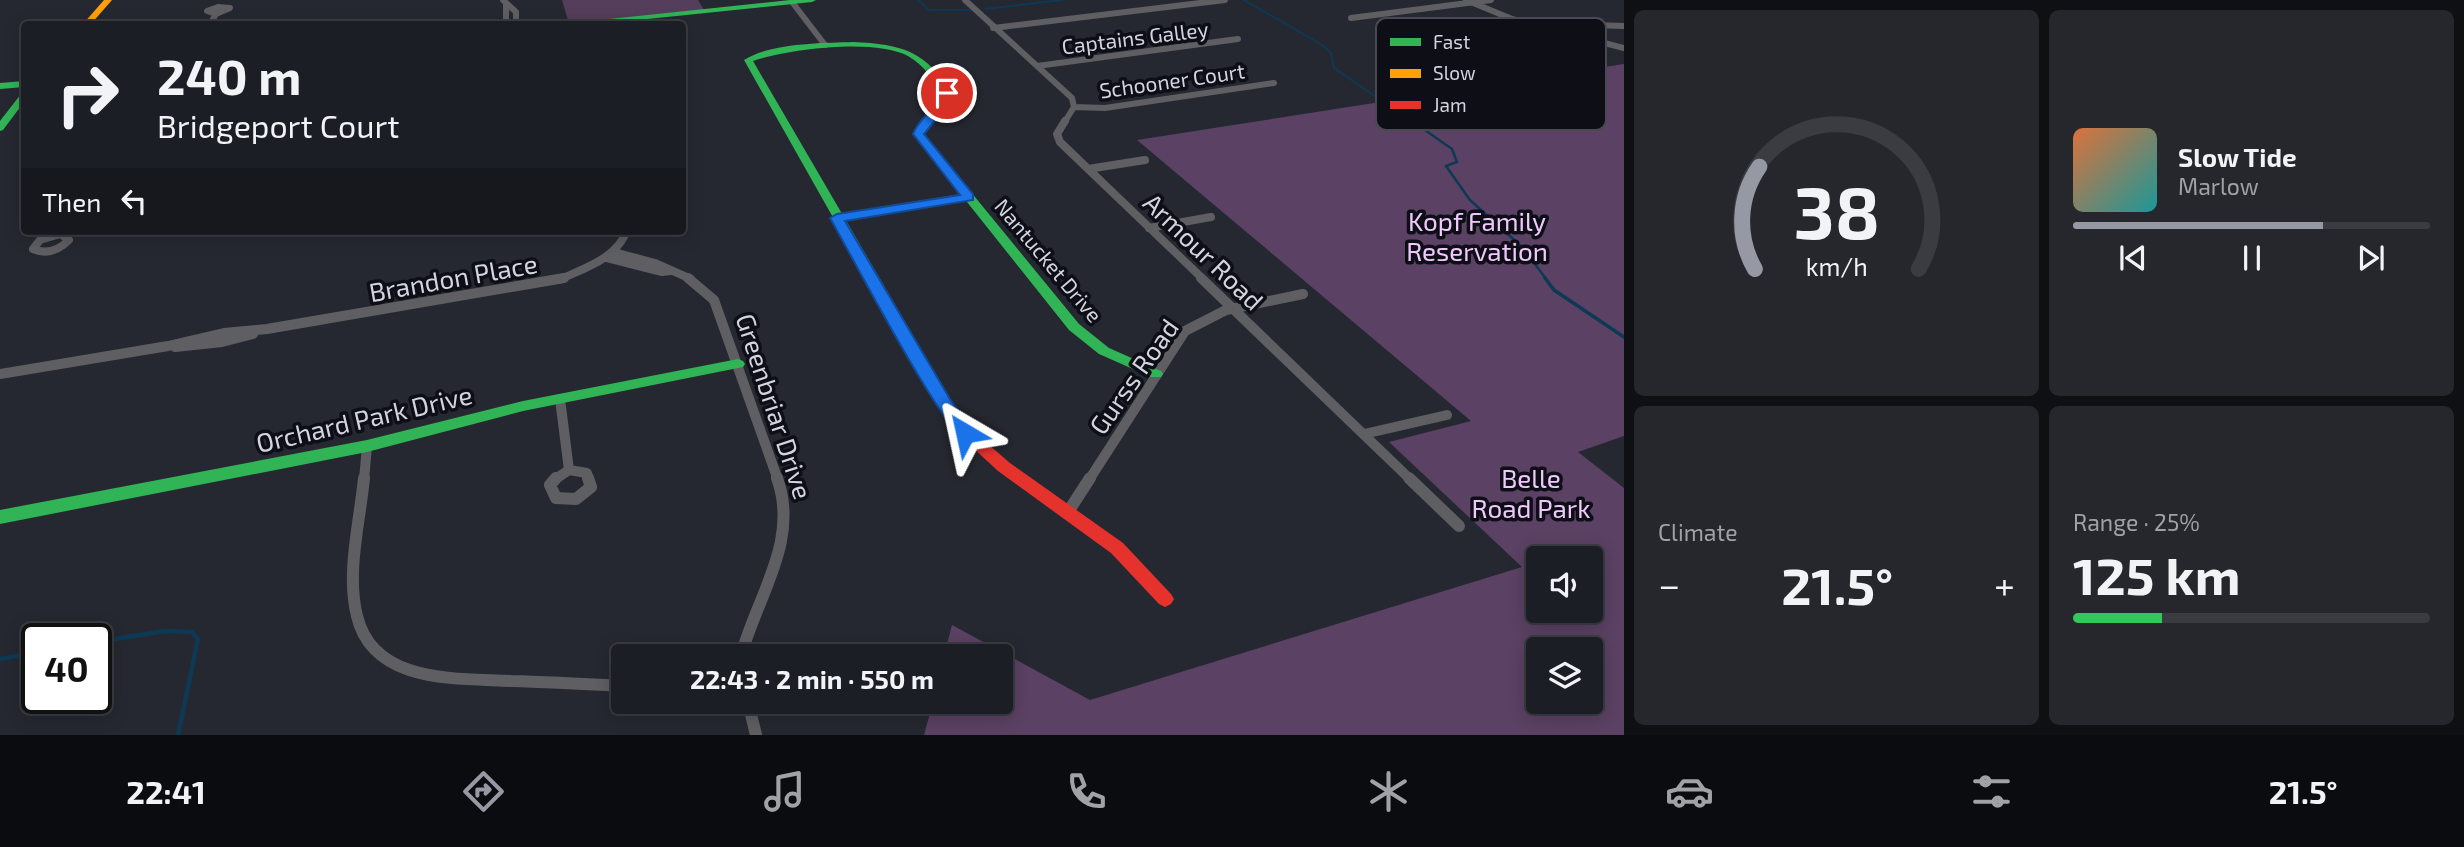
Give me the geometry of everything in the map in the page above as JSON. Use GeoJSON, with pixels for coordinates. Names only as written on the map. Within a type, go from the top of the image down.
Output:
{"type":"FeatureCollection","features":[{"type":"Feature","properties":{"kind":"street"},"geometry":{"type":"LineString","coordinates":[[90,21],[108,0]]}},
{"type":"Feature","properties":{"kind":"street"},"geometry":{"type":"LineString","coordinates":[[609,21],[812,0]]}},
{"type":"Feature","properties":{"kind":"street"},"geometry":{"type":"LineString","coordinates":[[965,0],[1069,94],[1074,107]]}},
{"type":"Feature","properties":{"kind":"street"},"geometry":{"type":"LineString","coordinates":[[993,28],[1225,0]]}},
{"type":"Feature","properties":{"kind":"street"},"geometry":{"type":"LineString","coordinates":[[1351,18],[1491,0]]}},
{"type":"Feature","properties":{"kind":"street"},"geometry":{"type":"LineString","coordinates":[[792,1],[825,45],[758,54],[747,63],[944,402],[965,433],[995,462],[1123,551],[1166,599]]}},
{"type":"Feature","properties":{"kind":"street"},"geometry":{"type":"LineString","coordinates":[[1470,1],[1510,18]]}},
{"type":"Feature","properties":{"kind":"street"},"geometry":{"type":"LineString","coordinates":[[505,2],[506,21]]}},
{"type":"Feature","properties":{"kind":"street"},"geometry":{"type":"LineString","coordinates":[[505,2],[516,12],[516,21]]}},
{"type":"Feature","properties":{"kind":"street"},"geometry":{"type":"LineString","coordinates":[[212,21],[216,14]]}},
{"type":"Feature","properties":{"kind":"street"},"geometry":{"type":"LineString","coordinates":[[1606,25],[1624,26]]}},
{"type":"Feature","properties":{"kind":"street","name":"Captains Galley"},"geometry":{"type":"LineString","coordinates":[[1037,66],[1238,39]]}},
{"type":"Feature","properties":{"kind":"street"},"geometry":{"type":"LineString","coordinates":[[1606,43],[1624,48]]}},
{"type":"Feature","properties":{"kind":"street","name":"Nantucket Drive"},"geometry":{"type":"LineString","coordinates":[[825,45],[898,49],[912,54],[948,97],[921,127],[920,136],[1080,333],[1114,356],[1156,374]]}},
{"type":"Feature","properties":{"kind":"street"},"geometry":{"type":"LineString","coordinates":[[0,86],[21,83]]}},
{"type":"Feature","properties":{"kind":"street","name":"Schooner Court"},"geometry":{"type":"LineString","coordinates":[[1074,107],[1105,108],[1274,83]]}},
{"type":"Feature","properties":{"kind":"street"},"geometry":{"type":"LineString","coordinates":[[0,128],[21,100]]}},
{"type":"Feature","properties":{"kind":"street","name":"Armour Road"},"geometry":{"type":"LineString","coordinates":[[1074,107],[1058,131],[1058,139],[1459,526]]}},
{"type":"Feature","properties":{"kind":"street"},"geometry":{"type":"LineString","coordinates":[[1088,169],[1145,160]]}},
{"type":"Feature","properties":{"kind":"street"},"geometry":{"type":"LineString","coordinates":[[837,218],[968,197]]}},
{"type":"Feature","properties":{"kind":"street"},"geometry":{"type":"LineString","coordinates":[[1150,228],[1211,217]]}},
{"type":"Feature","properties":{"kind":"street"},"geometry":{"type":"LineString","coordinates":[[610,255],[624,235]]}},
{"type":"Feature","properties":{"kind":"street","name":"Greenbriar Drive"},"geometry":{"type":"LineString","coordinates":[[610,255],[662,272],[671,271],[692,280],[714,300],[738,365],[783,496],[786,526],[779,556],[746,644]]}},
{"type":"Feature","properties":{"kind":"street","name":"Brandon Place"},"geometry":{"type":"LineString","coordinates":[[0,374],[168,346],[222,342],[267,329],[541,284],[576,274],[610,255]]}},
{"type":"Feature","properties":{"kind":"street","name":"Gurss Road"},"geometry":{"type":"LineString","coordinates":[[1068,512],[1156,374],[1191,326],[1211,315],[1303,294]]}},
{"type":"Feature","properties":{"kind":"street","name":"Orchard Park Drive"},"geometry":{"type":"LineString","coordinates":[[0,517],[367,446],[560,399],[738,365]]}},
{"type":"Feature","properties":{"kind":"street"},"geometry":{"type":"LineString","coordinates":[[560,399],[569,470]]}},
{"type":"Feature","properties":{"kind":"street"},"geometry":{"type":"LineString","coordinates":[[1364,434],[1447,415]]}},
{"type":"Feature","properties":{"kind":"street"},"geometry":{"type":"LineString","coordinates":[[367,446],[352,598],[354,617],[362,634],[381,656],[409,671],[432,677],[611,684]]}},
{"type":"Feature","properties":{"kind":"street"},"geometry":{"type":"LineString","coordinates":[[751,714],[756,735]]}},
{"type":"Feature","properties":{"kind":"shaded area"},"geometry":{"type":"Polygon","coordinates":[[[562,0],[698,0],[704,10],[598,21],[568,21],[562,0]]]}},
{"type":"Feature","properties":{"kind":"green space"},"geometry":{"type":"Polygon","coordinates":[[[1624,64],[1624,436],[1578,452],[1624,488],[1624,735],[924,735],[930,714],[1013,714],[1013,658],[1090,700],[1522,567],[1389,442],[1471,421],[1137,140],[1376,103],[1376,130],[1606,130],[1606,67],[1624,64]]]}},
{"type":"Feature","properties":{"kind":"green space"},"geometry":{"type":"Polygon","coordinates":[[[952,625],[987,644],[947,644],[952,625]]]}},
{"type":"Feature","properties":{"kind":"waterway"},"geometry":{"type":"LineString","coordinates":[[918,0],[929,10],[970,10]]}},
{"type":"Feature","properties":{"kind":"waterway"},"geometry":{"type":"LineString","coordinates":[[985,9],[1062,0]]}},
{"type":"Feature","properties":{"kind":"waterway"},"geometry":{"type":"LineString","coordinates":[[1244,0],[1324,46],[1331,53],[1334,68],[1376,97]]}},
{"type":"Feature","properties":{"kind":"waterway"},"geometry":{"type":"LineString","coordinates":[[1425,130],[1452,149],[1457,162],[1446,166],[1470,200],[1522,247]]}},
{"type":"Feature","properties":{"kind":"waterway"},"geometry":{"type":"LineString","coordinates":[[1527,253],[1546,279]]}},
{"type":"Feature","properties":{"kind":"waterway"},"geometry":{"type":"LineString","coordinates":[[1545,278],[1554,290],[1624,337]]}},
{"type":"Feature","properties":{"kind":"waterway"},"geometry":{"type":"LineString","coordinates":[[112,639],[165,631],[192,632],[198,639],[178,735]]}},
{"type":"Feature","properties":{"kind":"waterway"},"geometry":{"type":"LineString","coordinates":[[0,659],[21,655]]}},
{"type":"Feature","properties":{"kind":"traffic: fast"},"geometry":{"type":"LineString","coordinates":[[610,21],[812,0]]}},
{"type":"Feature","properties":{"kind":"traffic: fast"},"geometry":{"type":"LineString","coordinates":[[922,363],[748,60],[804,47],[853,44],[894,48],[921,61],[948,97],[921,127],[920,136],[1074,327],[1104,351],[1156,374]]}},
{"type":"Feature","properties":{"kind":"traffic: fast"},"geometry":{"type":"LineString","coordinates":[[0,86],[21,84]]}},
{"type":"Feature","properties":{"kind":"traffic: fast"},"geometry":{"type":"LineString","coordinates":[[0,128],[21,100]]}},
{"type":"Feature","properties":{"kind":"traffic: fast"},"geometry":{"type":"LineString","coordinates":[[0,517],[367,446],[523,406],[738,364]]}},
{"type":"Feature","properties":{"kind":"traffic: slow"},"geometry":{"type":"LineString","coordinates":[[90,21],[108,0]]}},
{"type":"Feature","properties":{"kind":"traffic: jam"},"geometry":{"type":"LineString","coordinates":[[922,363],[953,417],[977,443],[1004,467],[1117,548],[1165,599]]}},
{"type":"Feature","properties":{"kind":"route"},"geometry":{"type":"LineString","coordinates":[[947,93],[947,100],[921,127],[919,134],[968,197],[837,218],[944,402],[965,433]]}},
{"type":"Feature","properties":{"kind":"park label","name":"Kopf Family Reservation"},"geometry":{"type":"Point","coordinates":[1477,235]}},
{"type":"Feature","properties":{"kind":"park label","name":"Belle Road Park"},"geometry":{"type":"Point","coordinates":[1531,492]}}]}
